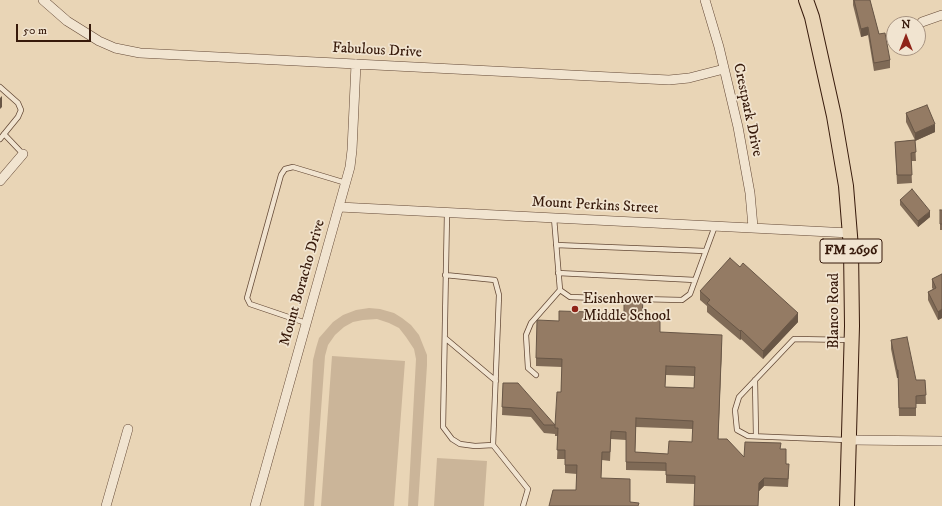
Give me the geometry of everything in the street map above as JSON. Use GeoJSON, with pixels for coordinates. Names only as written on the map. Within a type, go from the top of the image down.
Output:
{"type":"FeatureCollection","features":[{"type":"Feature","properties":{"kind":"main road","name":"Blanco Road"},"geometry":{"type":"LineString","coordinates":[[806,0],[812,17],[834,116],[846,186],[850,233],[852,340],[847,506]]}},
{"type":"Feature","properties":{"kind":"street","name":"Fabulous Drive"},"geometry":{"type":"LineString","coordinates":[[43,0],[67,21],[98,41],[115,48],[140,53],[669,80],[689,78],[724,69]]}},
{"type":"Feature","properties":{"kind":"street","name":"Crestpark Drive"},"geometry":{"type":"LineString","coordinates":[[705,0],[719,47],[738,127],[750,192],[753,227]]}},
{"type":"Feature","properties":{"kind":"street"},"geometry":{"type":"LineString","coordinates":[[926,21],[942,15]]}},
{"type":"Feature","properties":{"kind":"street","name":"Mount Boracho Drive"},"geometry":{"type":"LineString","coordinates":[[255,506],[350,167],[356,64]]}},
{"type":"Feature","properties":{"kind":"street"},"geometry":{"type":"LineString","coordinates":[[0,181],[23,154]]}},
{"type":"Feature","properties":{"kind":"street","name":"Mount Perkins Street"},"geometry":{"type":"LineString","coordinates":[[339,207],[850,233]]}},
{"type":"Feature","properties":{"kind":"street"},"geometry":{"type":"LineString","coordinates":[[106,506],[128,429]]}},
{"type":"Feature","properties":{"kind":"street"},"geometry":{"type":"LineString","coordinates":[[850,440],[942,441]]}},
{"type":"Feature","properties":{"kind":"lane"},"geometry":{"type":"LineString","coordinates":[[0,87],[18,103],[21,110],[18,117],[0,139]]}},
{"type":"Feature","properties":{"kind":"lane"},"geometry":{"type":"LineString","coordinates":[[4,134],[23,154]]}},
{"type":"Feature","properties":{"kind":"lane"},"geometry":{"type":"LineString","coordinates":[[307,323],[254,306],[250,304],[247,298],[281,175],[285,169],[293,167],[346,183]]}},
{"type":"Feature","properties":{"kind":"lane"},"geometry":{"type":"LineString","coordinates":[[447,212],[443,427],[452,439],[460,444],[475,446],[493,445]]}},
{"type":"Feature","properties":{"kind":"lane"},"geometry":{"type":"LineString","coordinates":[[554,218],[560,290],[570,297],[682,300],[690,294],[715,226]]}},
{"type":"Feature","properties":{"kind":"lane"},"geometry":{"type":"LineString","coordinates":[[556,245],[705,251]]}},
{"type":"Feature","properties":{"kind":"lane"},"geometry":{"type":"LineString","coordinates":[[558,273],[695,280]]}},
{"type":"Feature","properties":{"kind":"lane"},"geometry":{"type":"LineString","coordinates":[[445,275],[495,280],[499,295],[493,445],[528,489],[523,506]]}},
{"type":"Feature","properties":{"kind":"lane"},"geometry":{"type":"LineString","coordinates":[[536,375],[528,368],[526,335],[530,323],[560,290]]}},
{"type":"Feature","properties":{"kind":"lane"},"geometry":{"type":"LineString","coordinates":[[445,338],[496,381]]}},
{"type":"Feature","properties":{"kind":"lane"},"geometry":{"type":"LineString","coordinates":[[850,440],[748,436],[737,430],[735,410],[739,397],[794,339],[852,340]]}},
{"type":"Feature","properties":{"kind":"lane"},"geometry":{"type":"LineString","coordinates":[[755,380],[756,436]]}},
{"type":"Feature","properties":{"kind":"shaded area"},"geometry":{"type":"Polygon","coordinates":[[[369,308],[394,313],[411,325],[419,335],[427,355],[418,506],[408,506],[416,359],[414,349],[399,328],[377,319],[353,322],[344,327],[335,335],[328,345],[325,356],[314,506],[304,506],[313,360],[319,338],[333,322],[343,315],[356,310],[369,308]]]}},
{"type":"Feature","properties":{"kind":"shaded area"},"geometry":{"type":"Polygon","coordinates":[[[332,356],[405,361],[394,506],[321,506],[332,356]]]}},
{"type":"Feature","properties":{"kind":"shaded area"},"geometry":{"type":"Polygon","coordinates":[[[437,458],[487,461],[484,506],[434,506],[437,458]]]}},
{"type":"Feature","properties":{"kind":"building"},"geometry":{"type":"Polygon","coordinates":[[[854,0],[870,0],[879,34],[885,33],[886,56],[889,56],[890,60],[874,63],[868,27],[861,29],[854,0]]]}},
{"type":"Feature","properties":{"kind":"building"},"geometry":{"type":"Polygon","coordinates":[[[927,105],[935,124],[915,133],[906,113],[927,105]]]}},
{"type":"Feature","properties":{"kind":"building"},"geometry":{"type":"Polygon","coordinates":[[[915,140],[916,152],[911,153],[912,175],[897,175],[895,142],[915,140]]]}},
{"type":"Feature","properties":{"kind":"building"},"geometry":{"type":"Polygon","coordinates":[[[912,189],[930,211],[918,221],[900,200],[912,189]]]}},
{"type":"Feature","properties":{"kind":"building"},"geometry":{"type":"Polygon","coordinates":[[[940,210],[942,210],[942,224],[940,224],[940,210]]]}},
{"type":"Feature","properties":{"kind":"building"},"geometry":{"type":"Polygon","coordinates":[[[730,258],[740,267],[743,263],[798,313],[763,351],[741,330],[740,331],[707,303],[710,300],[700,291],[730,258]]]}},
{"type":"Feature","properties":{"kind":"building"},"geometry":{"type":"Polygon","coordinates":[[[942,274],[942,309],[938,312],[928,292],[936,288],[932,279],[942,274]]]}},
{"type":"Feature","properties":{"kind":"building"},"geometry":{"type":"Polygon","coordinates":[[[624,297],[631,297],[631,299],[643,299],[642,318],[660,319],[660,332],[722,335],[718,439],[727,439],[744,457],[745,442],[781,443],[780,449],[786,449],[786,464],[789,464],[788,479],[764,478],[759,483],[758,506],[694,506],[695,476],[666,475],[666,463],[626,462],[626,432],[611,431],[610,452],[602,452],[601,478],[630,479],[630,502],[639,503],[638,506],[549,506],[553,490],[576,490],[577,465],[565,465],[565,450],[557,450],[558,428],[555,428],[557,392],[561,392],[562,359],[536,358],[537,320],[559,321],[559,311],[624,313],[624,297]],[[666,366],[665,387],[694,388],[695,367],[666,366]],[[636,418],[635,452],[668,454],[669,441],[692,442],[693,421],[636,418]]]}},
{"type":"Feature","properties":{"kind":"building"},"geometry":{"type":"Polygon","coordinates":[[[907,337],[916,380],[925,380],[926,395],[916,396],[916,408],[899,408],[898,370],[891,340],[907,337]]]}},
{"type":"Feature","properties":{"kind":"building"},"geometry":{"type":"Polygon","coordinates":[[[503,383],[518,383],[555,425],[544,425],[531,409],[502,407],[503,383]]]}},
{"type":"Feature","properties":{"kind":"place","name":"Eisenhower Middle School"},"geometry":{"type":"Point","coordinates":[575,309]}}]}
